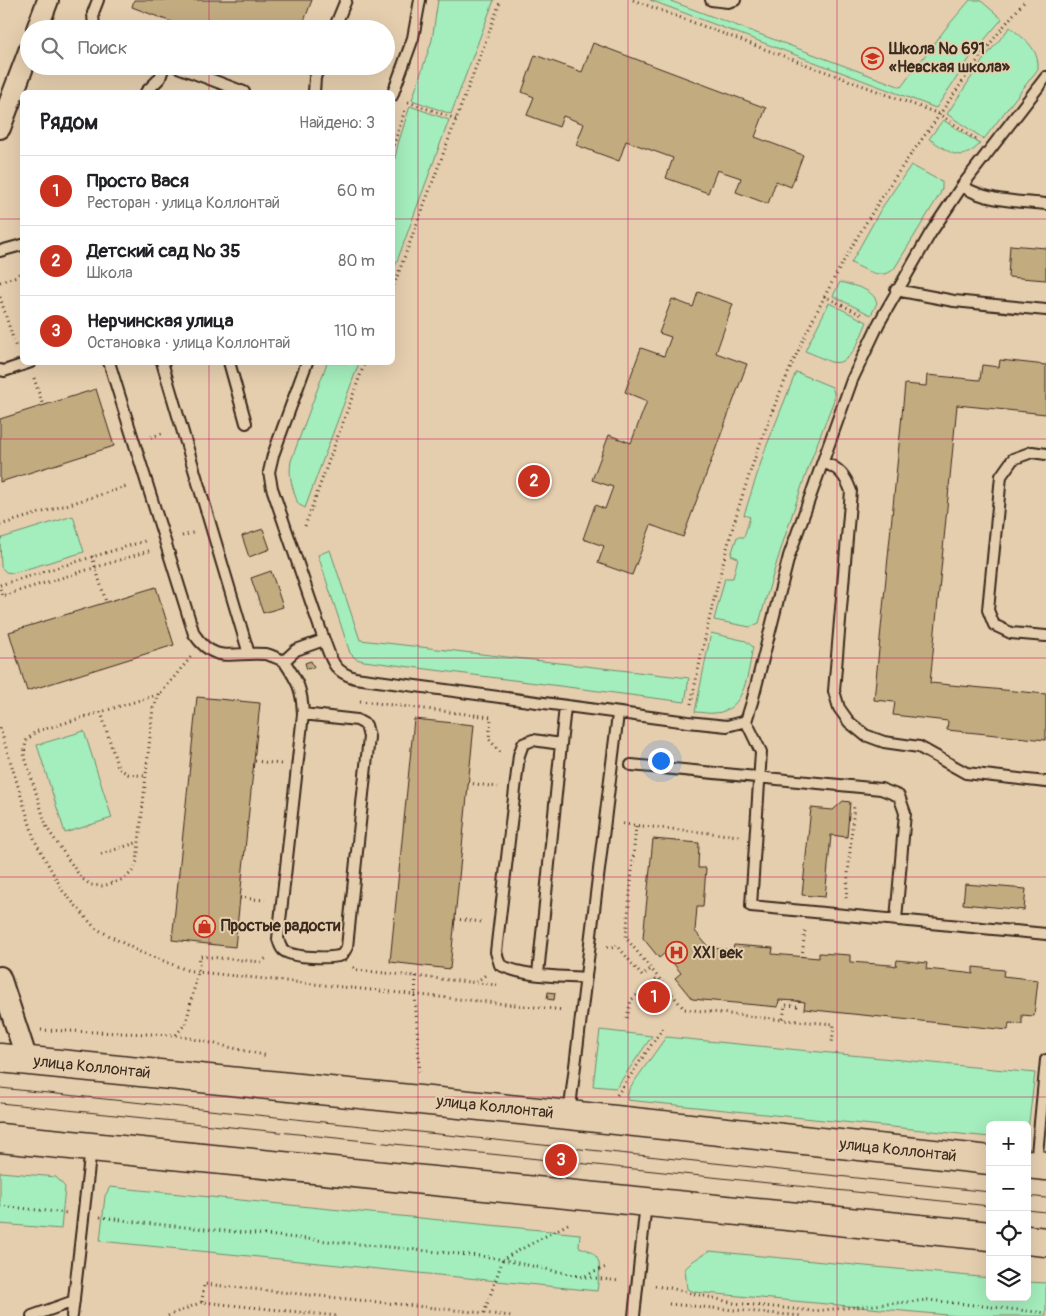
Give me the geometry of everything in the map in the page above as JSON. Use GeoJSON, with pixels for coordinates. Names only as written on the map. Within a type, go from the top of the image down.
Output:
{"type":"FeatureCollection","features":[{"type":"Feature","properties":{"kind":"main road","name":"улица Коллонтай"},"geometry":{"type":"LineString","coordinates":[[0,1058],[569,1115],[986,1160]]}},
{"type":"Feature","properties":{"kind":"main road"},"geometry":{"type":"LineString","coordinates":[[0,1138],[986,1236]]}},
{"type":"Feature","properties":{"kind":"main road"},"geometry":{"type":"LineString","coordinates":[[1031,1240],[1046,1242]]}},
{"type":"Feature","properties":{"kind":"street"},"geometry":{"type":"LineString","coordinates":[[40,20],[48,0]]}},
{"type":"Feature","properties":{"kind":"street"},"geometry":{"type":"LineString","coordinates":[[0,128],[20,75]]}},
{"type":"Feature","properties":{"kind":"street"},"geometry":{"type":"LineString","coordinates":[[0,977],[27,1060]]}},
{"type":"Feature","properties":{"kind":"lane"},"geometry":{"type":"LineString","coordinates":[[93,20],[93,13],[98,0]]}},
{"type":"Feature","properties":{"kind":"lane"},"geometry":{"type":"LineString","coordinates":[[338,20],[346,0]]}},
{"type":"Feature","properties":{"kind":"lane"},"geometry":{"type":"LineString","coordinates":[[394,90],[413,38],[420,0]]}},
{"type":"Feature","properties":{"kind":"lane"},"geometry":{"type":"LineString","coordinates":[[711,0],[728,2],[735,0]]}},
{"type":"Feature","properties":{"kind":"lane"},"geometry":{"type":"LineString","coordinates":[[148,90],[161,75]]}},
{"type":"Feature","properties":{"kind":"lane"},"geometry":{"type":"LineString","coordinates":[[199,75],[239,90]]}},
{"type":"Feature","properties":{"kind":"lane"},"geometry":{"type":"LineString","coordinates":[[314,90],[316,75]]}},
{"type":"Feature","properties":{"kind":"lane"},"geometry":{"type":"LineString","coordinates":[[1046,77],[962,186],[930,234],[878,323],[852,380],[789,556],[746,721],[761,752],[752,906],[1046,934]]}},
{"type":"Feature","properties":{"kind":"lane"},"geometry":{"type":"LineString","coordinates":[[962,186],[974,194],[989,198],[1046,204]]}},
{"type":"Feature","properties":{"kind":"lane"},"geometry":{"type":"LineString","coordinates":[[0,251],[20,246]]}},
{"type":"Feature","properties":{"kind":"lane"},"geometry":{"type":"LineString","coordinates":[[896,290],[954,301],[1046,310]]}},
{"type":"Feature","properties":{"kind":"lane"},"geometry":{"type":"LineString","coordinates":[[0,370],[4,371],[24,365]]}},
{"type":"Feature","properties":{"kind":"lane"},"geometry":{"type":"LineString","coordinates":[[110,365],[194,634],[201,645],[210,652],[223,656],[268,654],[284,661],[298,681],[302,697],[303,714],[278,939],[282,949],[290,954],[333,959],[342,955],[347,947],[369,737],[366,725],[357,720],[303,714]]}},
{"type":"Feature","properties":{"kind":"lane"},"geometry":{"type":"LineString","coordinates":[[163,365],[249,654]]}},
{"type":"Feature","properties":{"kind":"lane"},"geometry":{"type":"LineString","coordinates":[[230,365],[246,423]]}},
{"type":"Feature","properties":{"kind":"lane"},"geometry":{"type":"LineString","coordinates":[[306,365],[273,455],[269,472],[272,488],[324,640],[334,664],[342,674],[355,678],[618,714],[727,726],[746,721]]}},
{"type":"Feature","properties":{"kind":"lane"},"geometry":{"type":"LineString","coordinates":[[1046,454],[1032,452],[1013,459],[1001,476],[988,610],[994,625],[1011,633],[1046,636]]}},
{"type":"Feature","properties":{"kind":"lane"},"geometry":{"type":"LineString","coordinates":[[823,462],[835,467],[846,477],[851,491],[834,691],[839,708],[849,722],[865,736],[884,742],[919,748],[966,773],[1046,782]]}},
{"type":"Feature","properties":{"kind":"lane"},"geometry":{"type":"LineString","coordinates":[[284,661],[296,650],[324,640]]}},
{"type":"Feature","properties":{"kind":"lane"},"geometry":{"type":"LineString","coordinates":[[538,974],[565,707]]}},
{"type":"Feature","properties":{"kind":"lane"},"geometry":{"type":"LineString","coordinates":[[569,1115],[618,714]]}},
{"type":"Feature","properties":{"kind":"lane"},"geometry":{"type":"LineString","coordinates":[[561,744],[533,740],[523,744],[519,755],[496,952],[500,965],[514,971],[586,978]]}},
{"type":"Feature","properties":{"kind":"lane"},"geometry":{"type":"LineString","coordinates":[[631,765],[856,786],[881,789],[899,796],[905,813],[896,920]]}},
{"type":"Feature","properties":{"kind":"lane"},"geometry":{"type":"LineString","coordinates":[[1036,1166],[1046,1060]]}},
{"type":"Feature","properties":{"kind":"lane"},"geometry":{"type":"LineString","coordinates":[[72,1316],[92,1147]]}},
{"type":"Feature","properties":{"kind":"lane"},"geometry":{"type":"LineString","coordinates":[[634,1316],[646,1201]]}},
{"type":"Feature","properties":{"kind":"lane"},"geometry":{"type":"LineString","coordinates":[[32,1316],[74,1301]]}},
{"type":"Feature","properties":{"kind":"path"},"geometry":{"type":"LineString","coordinates":[[395,282],[501,0]]}},
{"type":"Feature","properties":{"kind":"path"},"geometry":{"type":"LineString","coordinates":[[633,0],[939,114],[981,143]]}},
{"type":"Feature","properties":{"kind":"path"},"geometry":{"type":"LineString","coordinates":[[688,722],[708,624],[734,520],[759,447],[796,356],[824,296],[877,205],[939,114],[979,56],[1026,0]]}},
{"type":"Feature","properties":{"kind":"path"},"geometry":{"type":"LineString","coordinates":[[407,102],[456,119]]}},
{"type":"Feature","properties":{"kind":"path"},"geometry":{"type":"LineString","coordinates":[[0,282],[17,276],[20,273]]}},
{"type":"Feature","properties":{"kind":"path"},"geometry":{"type":"LineString","coordinates":[[824,296],[869,318]]}},
{"type":"Feature","properties":{"kind":"path"},"geometry":{"type":"LineString","coordinates":[[0,297],[20,347]]}},
{"type":"Feature","properties":{"kind":"path"},"geometry":{"type":"LineString","coordinates":[[27,365],[43,406]]}},
{"type":"Feature","properties":{"kind":"path"},"geometry":{"type":"LineString","coordinates":[[301,520],[304,528],[364,365]]}},
{"type":"Feature","properties":{"kind":"path"},"geometry":{"type":"LineString","coordinates":[[134,442],[181,428]]}},
{"type":"Feature","properties":{"kind":"path"},"geometry":{"type":"LineString","coordinates":[[0,525],[146,481]]}},
{"type":"Feature","properties":{"kind":"path"},"geometry":{"type":"LineString","coordinates":[[0,585],[92,556],[165,541],[211,528]]}},
{"type":"Feature","properties":{"kind":"path"},"geometry":{"type":"LineString","coordinates":[[0,589],[2,596],[96,567],[165,541]]}},
{"type":"Feature","properties":{"kind":"path"},"geometry":{"type":"LineString","coordinates":[[92,556],[106,602]]}},
{"type":"Feature","properties":{"kind":"path"},"geometry":{"type":"LineString","coordinates":[[160,694],[35,732],[26,741],[24,754],[47,828],[81,878],[91,885],[103,886],[124,879],[133,871],[137,861],[152,708],[160,694],[201,645]]}},
{"type":"Feature","properties":{"kind":"path"},"geometry":{"type":"LineString","coordinates":[[356,700],[491,717],[489,739],[500,752],[519,755]]}},
{"type":"Feature","properties":{"kind":"path"},"geometry":{"type":"LineString","coordinates":[[101,712],[118,768],[128,774],[146,776]]}},
{"type":"Feature","properties":{"kind":"path"},"geometry":{"type":"LineString","coordinates":[[0,728],[35,841],[63,891],[95,928],[140,952],[198,972],[582,1012]]}},
{"type":"Feature","properties":{"kind":"path"},"geometry":{"type":"LineString","coordinates":[[254,761],[297,765]]}},
{"type":"Feature","properties":{"kind":"path"},"geometry":{"type":"LineString","coordinates":[[468,783],[515,788]]}},
{"type":"Feature","properties":{"kind":"path"},"geometry":{"type":"LineString","coordinates":[[845,915],[856,786]]}},
{"type":"Feature","properties":{"kind":"path"},"geometry":{"type":"LineString","coordinates":[[620,824],[756,838]]}},
{"type":"Feature","properties":{"kind":"path"},"geometry":{"type":"LineString","coordinates":[[636,826],[626,938],[684,1009],[834,1024],[832,1043]]}},
{"type":"Feature","properties":{"kind":"path"},"geometry":{"type":"LineString","coordinates":[[101,854],[139,842]]}},
{"type":"Feature","properties":{"kind":"path"},"geometry":{"type":"LineString","coordinates":[[240,898],[282,902]]}},
{"type":"Feature","properties":{"kind":"path"},"geometry":{"type":"LineString","coordinates":[[455,919],[500,924]]}},
{"type":"Feature","properties":{"kind":"path"},"geometry":{"type":"LineString","coordinates":[[802,957],[803,944]]}},
{"type":"Feature","properties":{"kind":"path"},"geometry":{"type":"LineString","coordinates":[[605,947],[614,948],[617,945],[642,976],[651,969]]}},
{"type":"Feature","properties":{"kind":"path"},"geometry":{"type":"LineString","coordinates":[[176,1035],[186,1023],[200,956],[261,962],[282,949]]}},
{"type":"Feature","properties":{"kind":"path"},"geometry":{"type":"LineString","coordinates":[[342,955],[357,970],[503,985]]}},
{"type":"Feature","properties":{"kind":"path"},"geometry":{"type":"LineString","coordinates":[[416,976],[415,994],[420,1075]]}},
{"type":"Feature","properties":{"kind":"path"},"geometry":{"type":"LineString","coordinates":[[627,1018],[631,1000],[658,978]]}},
{"type":"Feature","properties":{"kind":"path"},"geometry":{"type":"LineString","coordinates":[[783,1020],[784,1005],[797,1006],[798,1001]]}},
{"type":"Feature","properties":{"kind":"path"},"geometry":{"type":"LineString","coordinates":[[616,1095],[666,1026]]}},
{"type":"Feature","properties":{"kind":"path"},"geometry":{"type":"LineString","coordinates":[[17,1029],[176,1035],[270,1056]]}},
{"type":"Feature","properties":{"kind":"path"},"geometry":{"type":"LineString","coordinates":[[0,1206],[84,1214],[144,1223],[490,1257],[584,1277],[670,1288],[734,1303],[813,1311],[928,1300],[1046,1313]]}},
{"type":"Feature","properties":{"kind":"path"},"geometry":{"type":"LineString","coordinates":[[484,1313],[503,1260],[568,1224]]}},
{"type":"Feature","properties":{"kind":"path"},"geometry":{"type":"LineString","coordinates":[[584,1277],[606,1267]]}},
{"type":"Feature","properties":{"kind":"path"},"geometry":{"type":"LineString","coordinates":[[202,1302],[204,1284],[512,1316]]}},
{"type":"Feature","properties":{"kind":"path"},"geometry":{"type":"LineString","coordinates":[[168,1316],[202,1302],[337,1316]]}},
{"type":"Feature","properties":{"kind":"path"},"geometry":{"type":"LineString","coordinates":[[669,1304],[801,1316]]}},
{"type":"Feature","properties":{"kind":"green space"},"geometry":{"type":"Polygon","coordinates":[[[438,0],[494,0],[451,114],[412,100],[432,40],[438,0]]]}},
{"type":"Feature","properties":{"kind":"green space"},"geometry":{"type":"Polygon","coordinates":[[[650,0],[668,0],[901,87],[970,0],[980,0],[1002,19],[974,52],[936,108],[650,0]]]}},
{"type":"Feature","properties":{"kind":"green space"},"geometry":{"type":"Polygon","coordinates":[[[1010,27],[1026,40],[1034,50],[1038,69],[984,139],[947,114],[983,60],[1010,27]]]}},
{"type":"Feature","properties":{"kind":"green space"},"geometry":{"type":"Polygon","coordinates":[[[410,106],[449,120],[395,267],[395,158],[410,106]]]}},
{"type":"Feature","properties":{"kind":"green space"},"geometry":{"type":"Polygon","coordinates":[[[943,120],[980,144],[966,154],[960,155],[954,154],[929,139],[943,120]]]}},
{"type":"Feature","properties":{"kind":"green space"},"geometry":{"type":"Polygon","coordinates":[[[911,165],[942,182],[940,194],[894,269],[884,274],[878,274],[851,263],[881,209],[911,165]]]}},
{"type":"Feature","properties":{"kind":"green space"},"geometry":{"type":"Polygon","coordinates":[[[840,282],[862,288],[875,298],[877,303],[871,315],[833,296],[840,282]]]}},
{"type":"Feature","properties":{"kind":"green space"},"geometry":{"type":"Polygon","coordinates":[[[829,303],[867,322],[854,350],[844,360],[838,362],[831,362],[805,351],[829,303]]]}},
{"type":"Feature","properties":{"kind":"green space"},"geometry":{"type":"Polygon","coordinates":[[[326,365],[358,365],[305,508],[298,504],[293,488],[290,472],[291,461],[326,365]]]}},
{"type":"Feature","properties":{"kind":"green space"},"geometry":{"type":"Polygon","coordinates":[[[796,372],[832,387],[834,400],[794,510],[759,623],[750,627],[714,620],[725,578],[733,578],[738,558],[731,555],[737,537],[744,537],[750,517],[744,515],[765,450],[796,372]]]}},
{"type":"Feature","properties":{"kind":"green space"},"geometry":{"type":"Polygon","coordinates":[[[73,516],[84,552],[13,573],[6,572],[1,567],[0,540],[2,538],[73,516]]]}},
{"type":"Feature","properties":{"kind":"green space"},"geometry":{"type":"Polygon","coordinates":[[[330,550],[360,640],[689,678],[685,702],[356,659],[350,653],[318,555],[330,550]]]}},
{"type":"Feature","properties":{"kind":"green space"},"geometry":{"type":"Polygon","coordinates":[[[711,633],[746,641],[753,647],[747,678],[739,698],[725,711],[715,713],[695,712],[711,633]]]}},
{"type":"Feature","properties":{"kind":"green space"},"geometry":{"type":"Polygon","coordinates":[[[84,731],[112,818],[65,833],[37,745],[84,731]]]}},
{"type":"Feature","properties":{"kind":"green space"},"geometry":{"type":"Polygon","coordinates":[[[600,1030],[652,1036],[616,1088],[593,1086],[600,1030]]]}},
{"type":"Feature","properties":{"kind":"green space"},"geometry":{"type":"Polygon","coordinates":[[[666,1037],[1035,1073],[1029,1121],[986,1121],[986,1137],[627,1100],[629,1089],[666,1037]]]}},
{"type":"Feature","properties":{"kind":"green space"},"geometry":{"type":"Polygon","coordinates":[[[0,1172],[56,1177],[65,1187],[61,1229],[0,1224],[0,1172]]]}},
{"type":"Feature","properties":{"kind":"green space"},"geometry":{"type":"Polygon","coordinates":[[[110,1187],[580,1234],[579,1247],[593,1254],[599,1263],[597,1291],[100,1241],[105,1196],[110,1187]]]}},
{"type":"Feature","properties":{"kind":"green space"},"geometry":{"type":"Polygon","coordinates":[[[709,1251],[986,1278],[986,1301],[1031,1301],[1031,1282],[1046,1283],[1046,1316],[958,1316],[695,1292],[687,1289],[685,1269],[693,1261],[709,1251]]]}},
{"type":"Feature","properties":{"kind":"building"},"geometry":{"type":"Polygon","coordinates":[[[134,0],[312,0],[304,20],[166,20],[132,7],[134,0]]]}},
{"type":"Feature","properties":{"kind":"building"},"geometry":{"type":"Polygon","coordinates":[[[593,43],[766,108],[755,137],[803,155],[791,187],[776,181],[768,204],[736,192],[741,178],[717,170],[708,193],[666,178],[673,158],[626,141],[619,161],[576,145],[584,124],[563,116],[559,127],[527,115],[534,97],[522,92],[535,55],[582,72],[593,43]]]}},
{"type":"Feature","properties":{"kind":"building"},"geometry":{"type":"Polygon","coordinates":[[[1010,245],[1046,248],[1046,280],[1008,277],[1010,245]]]}},
{"type":"Feature","properties":{"kind":"building"},"geometry":{"type":"Polygon","coordinates":[[[698,292],[733,304],[716,353],[747,364],[683,537],[651,525],[632,575],[598,563],[604,546],[583,539],[595,505],[605,509],[613,487],[592,480],[609,435],[631,443],[647,401],[625,392],[641,348],[664,356],[671,337],[659,333],[672,299],[693,307],[698,292]]]}},
{"type":"Feature","properties":{"kind":"building"},"geometry":{"type":"Polygon","coordinates":[[[1000,360],[1046,365],[1046,414],[957,405],[930,683],[1046,694],[1046,740],[947,730],[948,721],[893,715],[895,702],[874,700],[905,384],[926,386],[927,375],[980,380],[982,365],[999,367],[1000,360]]]}},
{"type":"Feature","properties":{"kind":"building"},"geometry":{"type":"Polygon","coordinates":[[[96,389],[114,446],[0,482],[0,419],[96,389]]]}},
{"type":"Feature","properties":{"kind":"building"},"geometry":{"type":"Polygon","coordinates":[[[263,529],[270,549],[249,557],[242,536],[263,529]]]}},
{"type":"Feature","properties":{"kind":"building"},"geometry":{"type":"Polygon","coordinates":[[[271,571],[283,607],[263,613],[251,578],[271,571]]]}},
{"type":"Feature","properties":{"kind":"building"},"geometry":{"type":"Polygon","coordinates":[[[156,587],[174,645],[27,691],[9,632],[156,587]]]}},
{"type":"Feature","properties":{"kind":"building"},"geometry":{"type":"Polygon","coordinates":[[[311,661],[314,667],[307,669],[305,663],[311,661]]]}},
{"type":"Feature","properties":{"kind":"building"},"geometry":{"type":"Polygon","coordinates":[[[197,697],[260,703],[235,947],[172,940],[197,697]]]}},
{"type":"Feature","properties":{"kind":"building"},"geometry":{"type":"Polygon","coordinates":[[[414,719],[474,725],[450,969],[390,962],[414,719]]]}},
{"type":"Feature","properties":{"kind":"building"},"geometry":{"type":"Polygon","coordinates":[[[843,801],[850,802],[847,837],[831,835],[825,897],[802,895],[811,808],[833,810],[843,801]]]}},
{"type":"Feature","properties":{"kind":"building"},"geometry":{"type":"Polygon","coordinates":[[[653,839],[699,843],[698,868],[706,868],[703,907],[697,907],[695,931],[709,948],[733,950],[734,945],[773,948],[772,954],[819,958],[819,953],[850,955],[850,962],[896,966],[897,960],[927,963],[926,969],[973,974],[973,967],[1004,970],[1003,976],[1038,980],[1034,1016],[1022,1015],[1022,1024],[1009,1023],[1008,1030],[804,1009],[805,1002],[798,1001],[779,1000],[778,1007],[692,999],[675,978],[681,973],[665,953],[659,958],[643,938],[653,839]]]}},
{"type":"Feature","properties":{"kind":"building"},"geometry":{"type":"Polygon","coordinates":[[[965,884],[1026,889],[1024,910],[963,904],[965,884]]]}},
{"type":"Feature","properties":{"kind":"building"},"geometry":{"type":"Polygon","coordinates":[[[548,992],[555,993],[554,1000],[547,999],[548,992]]]}},
{"type":"Feature","properties":{"kind":"tram line"},"geometry":{"type":"LineString","coordinates":[[0,1088],[986,1192]]}},
{"type":"Feature","properties":{"kind":"tram line"},"geometry":{"type":"LineString","coordinates":[[0,1103],[986,1206]]}},
{"type":"Feature","properties":{"kind":"tram line"},"geometry":{"type":"LineString","coordinates":[[1031,1196],[1046,1198]]}},
{"type":"Feature","properties":{"kind":"tram line"},"geometry":{"type":"LineString","coordinates":[[1031,1210],[1046,1212]]}},
{"type":"Feature","properties":{"kind":"place","name":"Школа № 691 «Невская школа»"},"geometry":{"type":"Point","coordinates":[873,58]}},
{"type":"Feature","properties":{"kind":"place","name":"Детский сад № 35"},"geometry":{"type":"Point","coordinates":[534,481]}},
{"type":"Feature","properties":{"kind":"place","name":"Простые радости"},"geometry":{"type":"Point","coordinates":[205,926]}},
{"type":"Feature","properties":{"kind":"place","name":"XXI век"},"geometry":{"type":"Point","coordinates":[677,953]}},
{"type":"Feature","properties":{"kind":"place","name":"Просто Вася"},"geometry":{"type":"Point","coordinates":[654,997]}},
{"type":"Feature","properties":{"kind":"place","name":"Нерчинская улица"},"geometry":{"type":"Point","coordinates":[561,1160]}}]}
